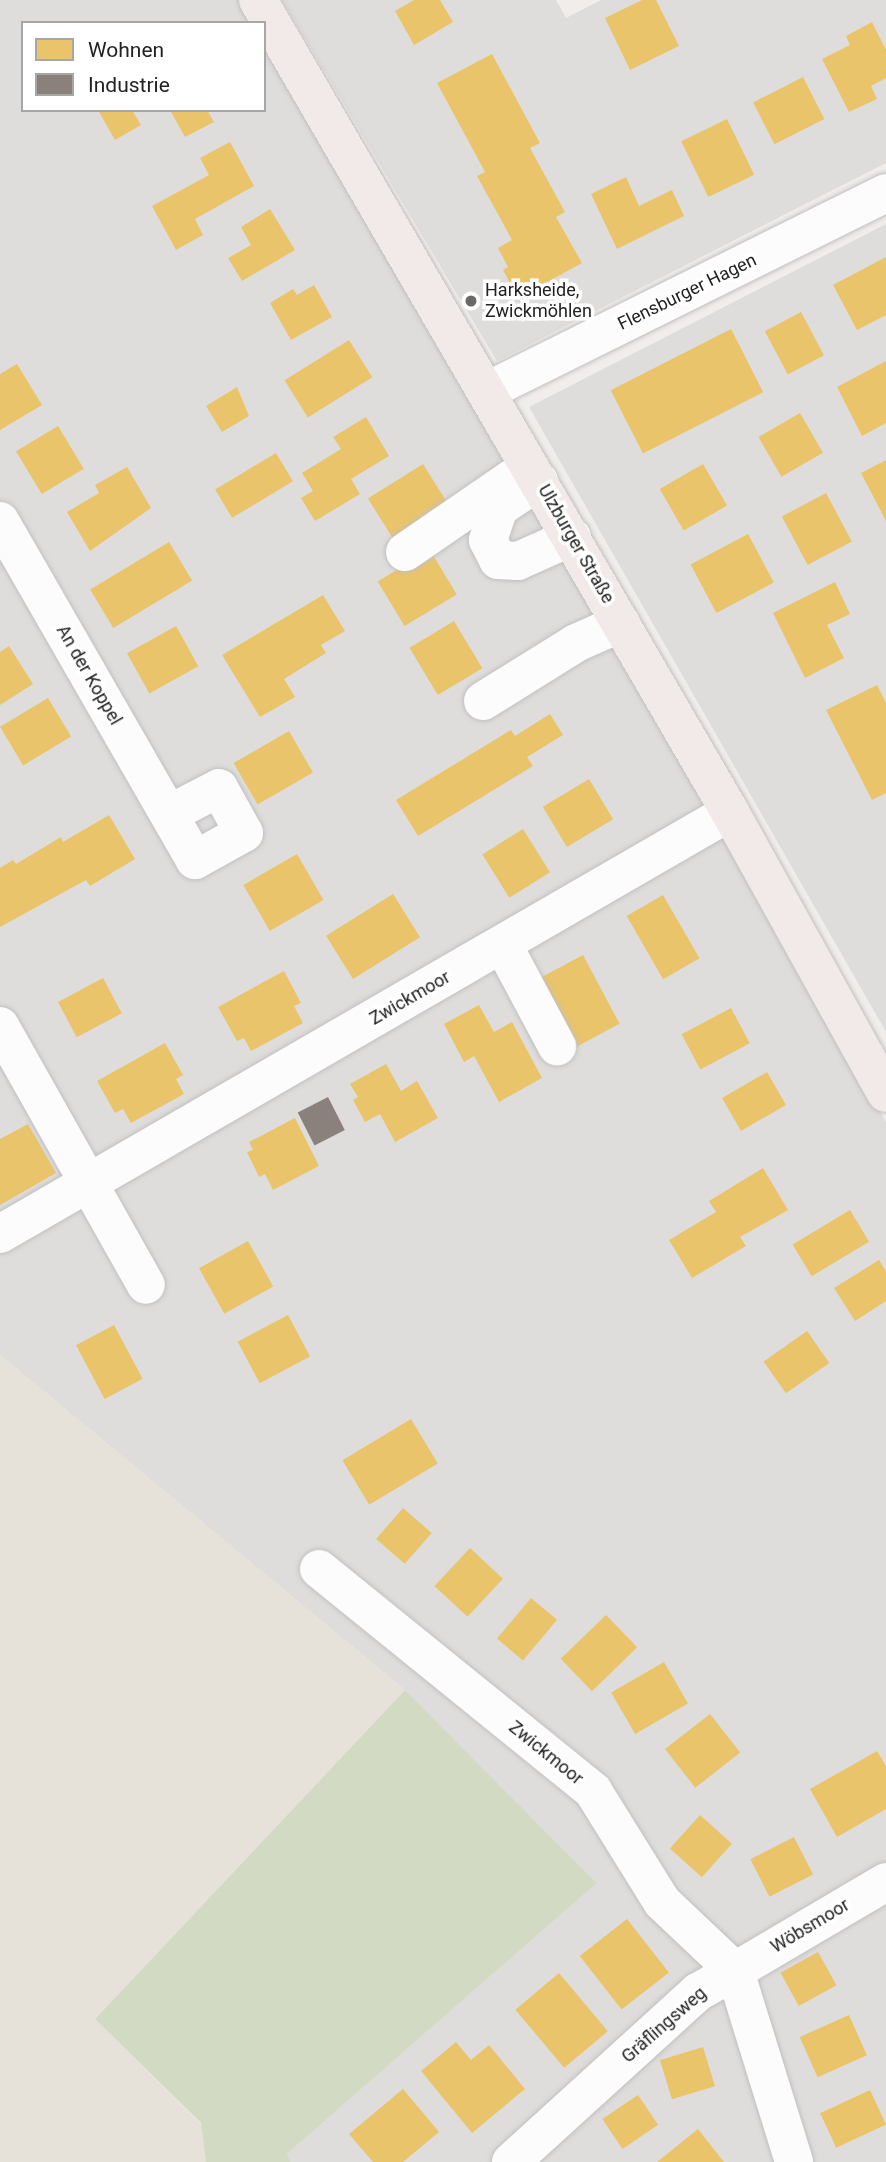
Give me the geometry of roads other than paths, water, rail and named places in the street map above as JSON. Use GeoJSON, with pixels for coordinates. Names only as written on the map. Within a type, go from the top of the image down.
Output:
{"type":"FeatureCollection","features":[{"type":"Feature","properties":{"kind":"main road","name":"Ulzburger Straße"},"geometry":{"type":"LineString","coordinates":[[258,0],[572,537],[730,812],[886,1093]]}},
{"type":"Feature","properties":{"kind":"street","name":"Flensburger Hagen"},"geometry":{"type":"LineString","coordinates":[[487,391],[886,193]]}},
{"type":"Feature","properties":{"kind":"street"},"geometry":{"type":"LineString","coordinates":[[535,474],[499,508],[488,540],[498,560],[518,561],[572,537]]}},
{"type":"Feature","properties":{"kind":"street"},"geometry":{"type":"LineString","coordinates":[[405,551],[535,474]]}},
{"type":"Feature","properties":{"kind":"street","name":"An der Koppel"},"geometry":{"type":"LineString","coordinates":[[3,532],[169,814]]}},
{"type":"Feature","properties":{"kind":"street"},"geometry":{"type":"LineString","coordinates":[[483,701],[576,643],[621,623]]}},
{"type":"Feature","properties":{"kind":"street","name":"Zwickmoor"},"geometry":{"type":"LineString","coordinates":[[0,1234],[730,812]]}},
{"type":"Feature","properties":{"kind":"street"},"geometry":{"type":"LineString","coordinates":[[503,944],[557,1046]]}},
{"type":"Feature","properties":{"kind":"street"},"geometry":{"type":"LineString","coordinates":[[0,1026],[146,1285]]}},
{"type":"Feature","properties":{"kind":"street","name":"Zwickmoor"},"geometry":{"type":"LineString","coordinates":[[319,1569],[593,1791],[662,1902],[735,1971]]}},
{"type":"Feature","properties":{"kind":"street","name":"Wöbsmoor"},"geometry":{"type":"LineString","coordinates":[[735,1971],[886,1882]]}},
{"type":"Feature","properties":{"kind":"street"},"geometry":{"type":"LineString","coordinates":[[735,1971],[794,2162]]}},
{"type":"Feature","properties":{"kind":"street","name":"Gräflingsweg"},"geometry":{"type":"LineString","coordinates":[[511,2162],[698,1992],[735,1971]]}},
{"type":"Feature","properties":{"kind":"place","name":"Harksheide, Zwickmöhlen"},"geometry":{"type":"Point","coordinates":[471,301]}}]}
